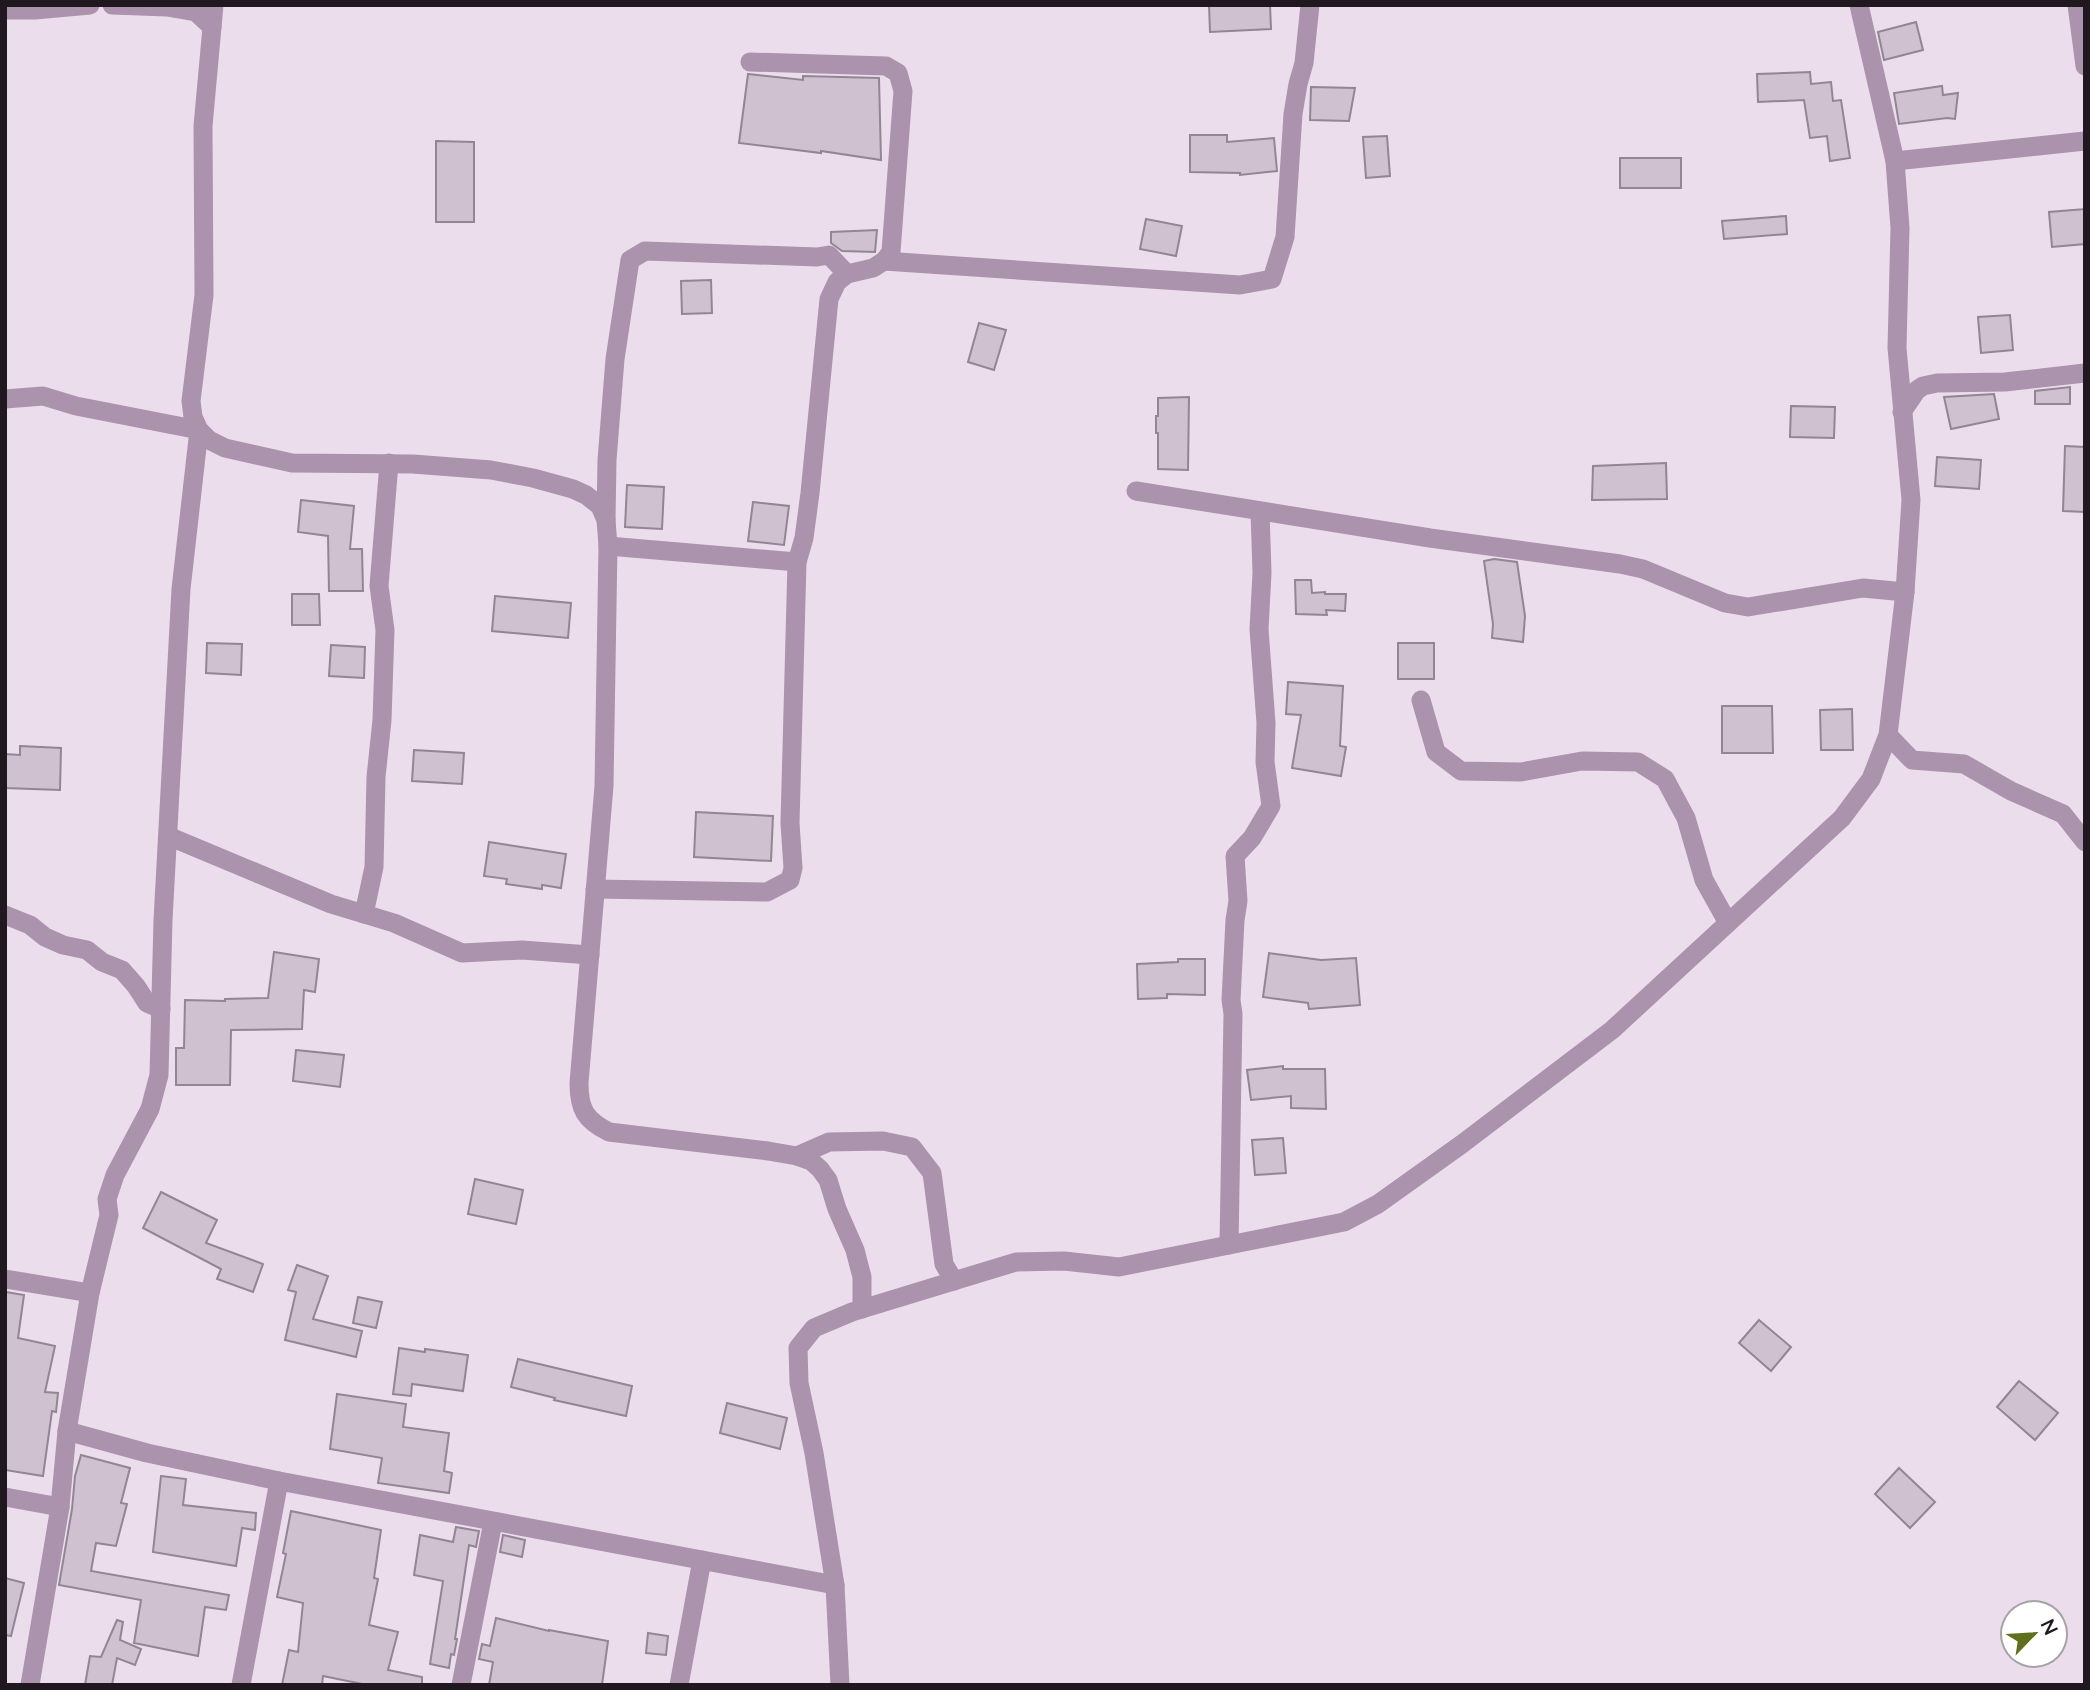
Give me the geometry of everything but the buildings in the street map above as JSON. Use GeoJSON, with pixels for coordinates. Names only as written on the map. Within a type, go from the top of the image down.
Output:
{"type":"FeatureCollection","features":[{"type":"Feature","properties":{"kind":"street"},"geometry":{"type":"LineString","coordinates":[[5,10],[90,5]]}},
{"type":"Feature","properties":{"kind":"street"},"geometry":{"type":"LineString","coordinates":[[111,5],[167,7],[196,12],[212,27]]}},
{"type":"Feature","properties":{"kind":"street"},"geometry":{"type":"LineString","coordinates":[[214,5],[203,126],[204,295],[191,401],[192,417],[199,430],[209,440],[225,448],[292,463],[388,463],[491,470],[533,478],[586,495],[600,506],[606,520]]}},
{"type":"Feature","properties":{"kind":"street"},"geometry":{"type":"LineString","coordinates":[[884,261],[1240,285],[1272,278],[1285,237],[1293,114],[1304,64],[1310,5]]}},
{"type":"Feature","properties":{"kind":"street"},"geometry":{"type":"LineString","coordinates":[[840,1685],[835,1585],[814,1453],[799,1383],[799,1348],[814,1328],[862,1309],[1016,1262],[1064,1261],[1119,1267],[1343,1222],[1378,1205],[1612,1030],[1842,818],[1871,779],[1888,735],[1905,592],[1911,500],[1897,348],[1900,228],[1895,161],[1859,5]]}},
{"type":"Feature","properties":{"kind":"street"},"geometry":{"type":"LineString","coordinates":[[2077,5],[2085,66]]}},
{"type":"Feature","properties":{"kind":"street"},"geometry":{"type":"LineString","coordinates":[[595,889],[767,892],[790,880],[793,868],[790,823],[797,562],[804,538],[810,493],[829,299],[837,282],[847,274],[873,268],[891,253],[904,91],[898,73],[886,66],[750,62]]}},
{"type":"Feature","properties":{"kind":"street"},"geometry":{"type":"LineString","coordinates":[[1895,161],[2085,141]]}},
{"type":"Feature","properties":{"kind":"street"},"geometry":{"type":"LineString","coordinates":[[847,274],[829,255],[817,257],[645,251],[630,260],[615,359],[607,460],[604,786],[579,1101],[595,1125],[609,1132],[797,1156],[810,1161],[828,1180],[836,1209],[857,1259],[862,1277],[862,1309]]}},
{"type":"Feature","properties":{"kind":"street"},"geometry":{"type":"LineString","coordinates":[[1902,412],[1917,390],[1937,383],[2005,382],[2085,373]]}},
{"type":"Feature","properties":{"kind":"street"},"geometry":{"type":"LineString","coordinates":[[5,399],[43,396],[76,406],[199,430]]}},
{"type":"Feature","properties":{"kind":"street"},"geometry":{"type":"LineString","coordinates":[[30,1685],[60,1507],[67,1431],[90,1293],[109,1214],[107,1199],[115,1175],[150,1109],[159,1075],[181,589],[199,430]]}},
{"type":"Feature","properties":{"kind":"street"},"geometry":{"type":"LineString","coordinates":[[364,914],[374,867],[376,777],[382,720],[385,630],[379,586],[388,463]]}},
{"type":"Feature","properties":{"kind":"street"},"geometry":{"type":"LineString","coordinates":[[1136,491],[1430,538],[1620,564],[1643,569],[1726,603],[1748,607],[1863,588],[1905,592]]}},
{"type":"Feature","properties":{"kind":"street"},"geometry":{"type":"LineString","coordinates":[[1228,1245],[1233,1014],[1231,1000],[1238,901],[1235,856],[1252,838],[1272,806],[1265,762],[1266,723],[1259,629],[1262,573],[1260,511]]}},
{"type":"Feature","properties":{"kind":"street"},"geometry":{"type":"LineString","coordinates":[[608,546],[797,562]]}},
{"type":"Feature","properties":{"kind":"street"},"geometry":{"type":"LineString","coordinates":[[1422,700],[1436,752],[1461,771],[1521,772],[1582,761],[1638,762],[1665,779],[1686,818],[1704,880],[1728,923]]}},
{"type":"Feature","properties":{"kind":"street"},"geometry":{"type":"LineString","coordinates":[[1888,735],[1912,760],[1964,764],[2011,791],[2063,814],[2085,842]]}},
{"type":"Feature","properties":{"kind":"street"},"geometry":{"type":"LineString","coordinates":[[168,836],[331,904],[394,923],[463,953],[522,950],[590,955]]}},
{"type":"Feature","properties":{"kind":"street"},"geometry":{"type":"LineString","coordinates":[[5,915],[30,925],[45,937],[63,945],[87,950],[102,962],[122,970],[148,1003],[161,1009]]}},
{"type":"Feature","properties":{"kind":"street"},"geometry":{"type":"LineString","coordinates":[[797,1156],[829,1142],[883,1141],[912,1147],[932,1173],[944,1264],[954,1281]]}},
{"type":"Feature","properties":{"kind":"street"},"geometry":{"type":"LineString","coordinates":[[5,1279],[90,1293]]}},
{"type":"Feature","properties":{"kind":"street"},"geometry":{"type":"LineString","coordinates":[[67,1431],[147,1453],[279,1481],[835,1585]]}},
{"type":"Feature","properties":{"kind":"street"},"geometry":{"type":"LineString","coordinates":[[241,1685],[279,1481]]}},
{"type":"Feature","properties":{"kind":"street"},"geometry":{"type":"LineString","coordinates":[[5,1497],[60,1507]]}},
{"type":"Feature","properties":{"kind":"street"},"geometry":{"type":"LineString","coordinates":[[461,1685],[493,1522]]}},
{"type":"Feature","properties":{"kind":"street"},"geometry":{"type":"LineString","coordinates":[[679,1685],[702,1560]]}}]}
